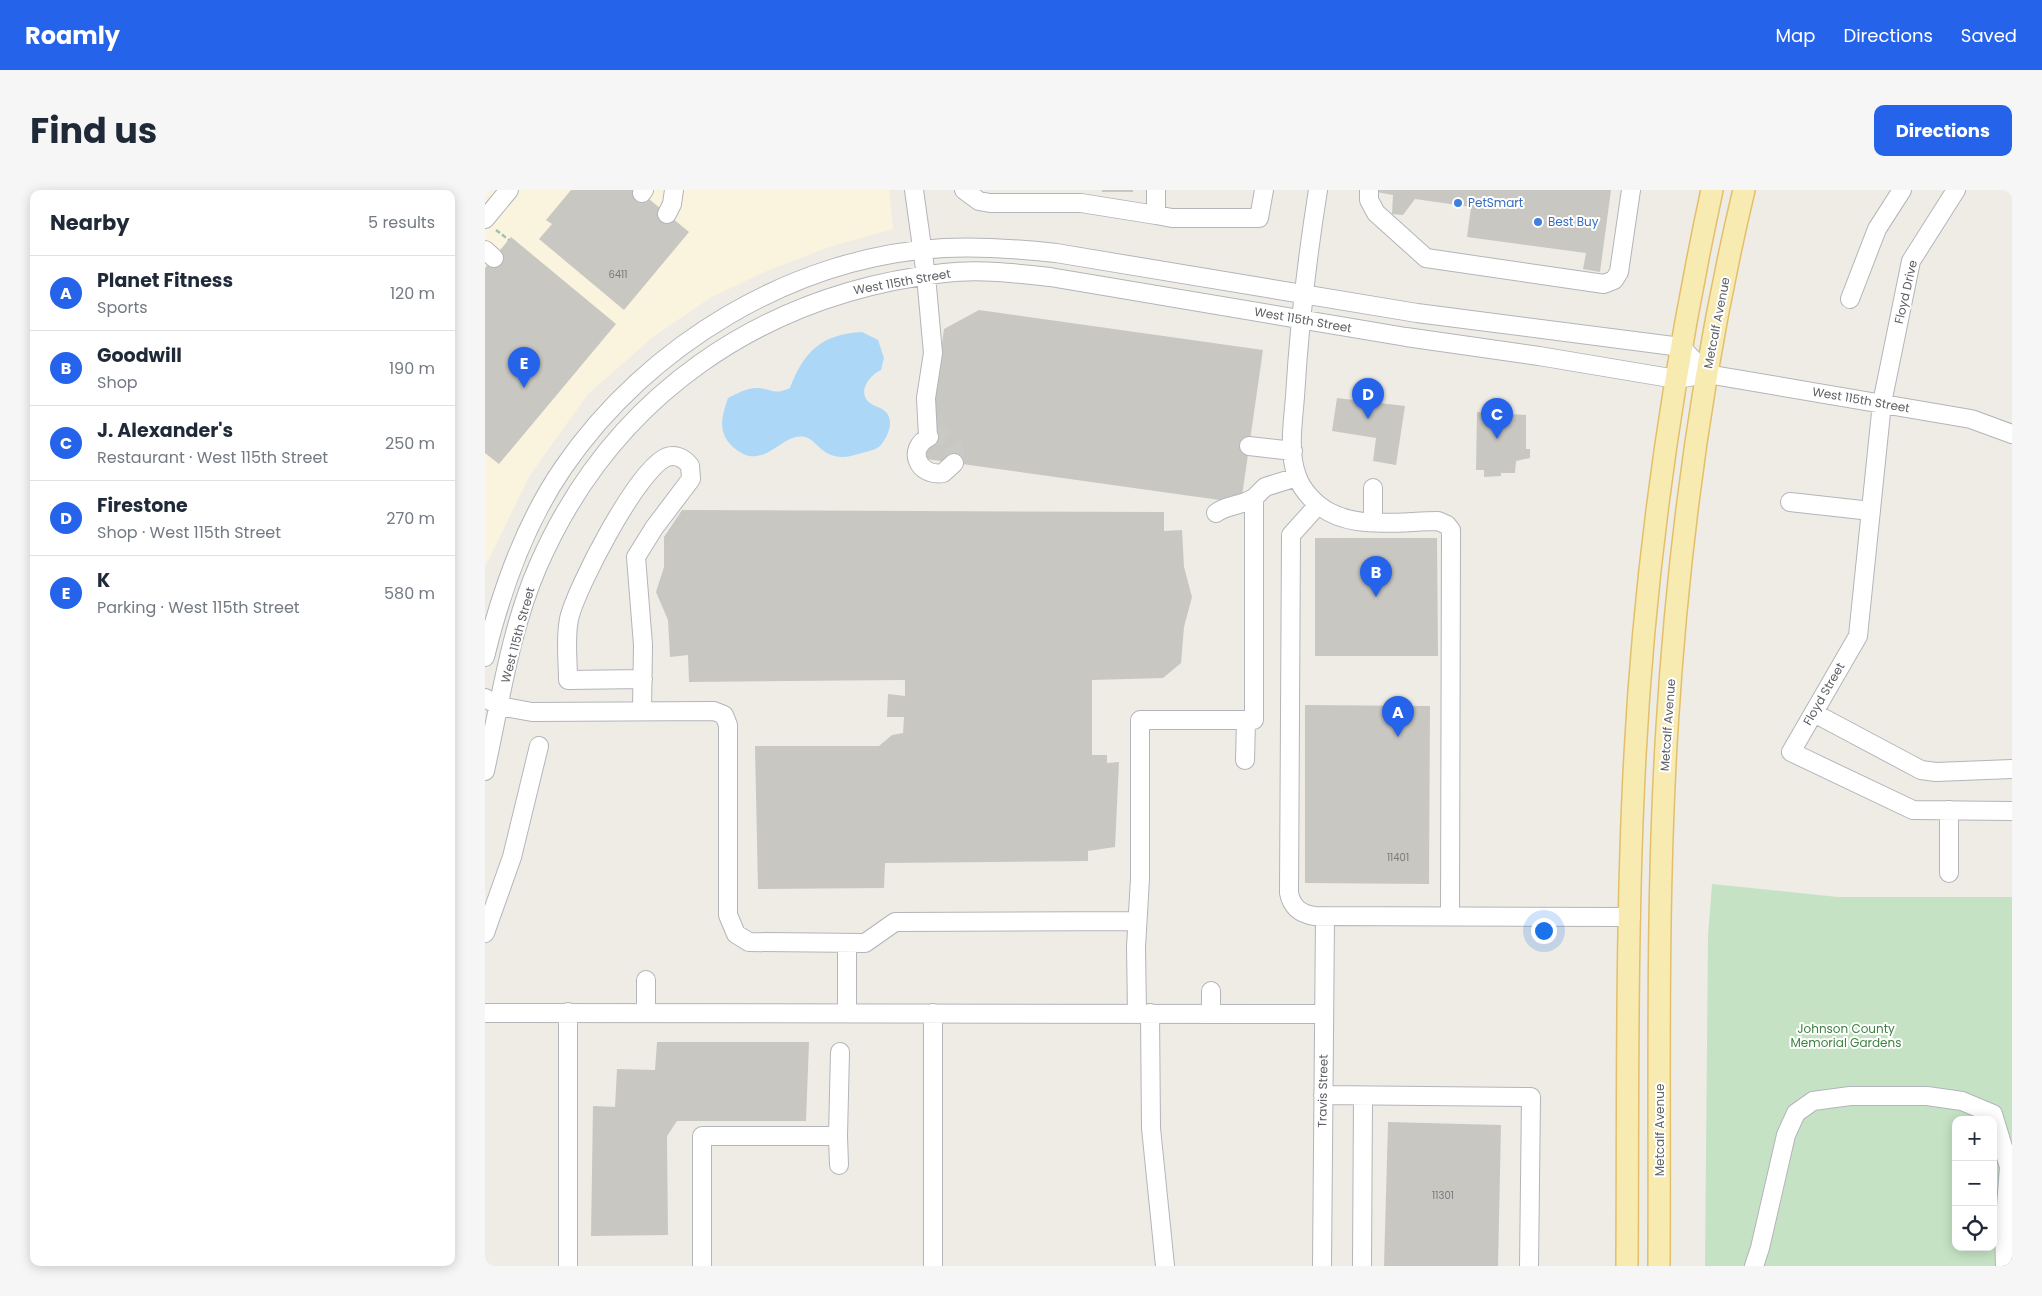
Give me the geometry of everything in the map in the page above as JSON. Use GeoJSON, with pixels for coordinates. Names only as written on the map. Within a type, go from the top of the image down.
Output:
{"type":"FeatureCollection","features":[{"type":"Feature","properties":{"kind":"main road"},"geometry":{"type":"LineString","coordinates":[[1627,1266],[1635,756],[1646,606],[1681,347],[1712,190]]}},
{"type":"Feature","properties":{"kind":"main road","name":"Metcalf Avenue"},"geometry":{"type":"LineString","coordinates":[[1659,1266],[1661,907],[1667,729],[1683,551],[1707,374],[1743,190]]}},
{"type":"Feature","properties":{"kind":"street"},"geometry":{"type":"LineString","coordinates":[[491,225],[509,190]]}},
{"type":"Feature","properties":{"kind":"street"},"geometry":{"type":"LineString","coordinates":[[667,214],[672,204],[674,190]]}},
{"type":"Feature","properties":{"kind":"street"},"geometry":{"type":"LineString","coordinates":[[914,190],[936,359],[930,399],[928,437],[921,442],[917,453],[923,468],[930,473],[943,473],[954,463]]}},
{"type":"Feature","properties":{"kind":"street"},"geometry":{"type":"LineString","coordinates":[[965,190],[979,200],[990,203],[1081,203],[1172,218],[1259,218],[1264,190]]}},
{"type":"Feature","properties":{"kind":"street"},"geometry":{"type":"LineString","coordinates":[[1156,190],[1156,215]]}},
{"type":"Feature","properties":{"kind":"street"},"geometry":{"type":"LineString","coordinates":[[1318,190],[1301,320],[1293,451],[1297,477],[1318,505],[1342,518],[1373,522],[1438,521],[1447,525],[1451,530],[1450,916]]}},
{"type":"Feature","properties":{"kind":"street"},"geometry":{"type":"LineString","coordinates":[[1369,190],[1369,200],[1376,212],[1426,258],[1604,284],[1614,280],[1619,272],[1631,190]]}},
{"type":"Feature","properties":{"kind":"street"},"geometry":{"type":"LineString","coordinates":[[1850,299],[1877,229],[1902,190]]}},
{"type":"Feature","properties":{"kind":"street","name":"Floyd Drive"},"geometry":{"type":"LineString","coordinates":[[1882,403],[1911,261],[1956,190]]}},
{"type":"Feature","properties":{"kind":"street","name":"West 115th Street"},"geometry":{"type":"LineString","coordinates":[[485,657],[499,604],[513,563],[543,502],[563,468],[588,435],[647,373],[681,346],[725,318],[783,288],[840,268],[873,259],[923,250],[976,248],[1056,253],[1417,313],[1681,347]]}},
{"type":"Feature","properties":{"kind":"street","name":"West 115th Street"},"geometry":{"type":"LineString","coordinates":[[485,771],[490,704],[517,632],[538,567],[559,524],[580,489],[603,457],[630,426],[679,379],[708,358],[748,333],[781,316],[824,299],[864,287],[926,276],[981,272],[1050,277],[1301,320],[1676,379],[1707,374],[1971,419],[2012,434]]}},
{"type":"Feature","properties":{"kind":"street"},"geometry":{"type":"LineString","coordinates":[[1681,347],[1707,374]]}},
{"type":"Feature","properties":{"kind":"street","name":"Floyd Street"},"geometry":{"type":"LineString","coordinates":[[1882,403],[1858,636],[1791,752],[1913,810],[2012,811]]}},
{"type":"Feature","properties":{"kind":"street"},"geometry":{"type":"LineString","coordinates":[[1249,446],[1293,451]]}},
{"type":"Feature","properties":{"kind":"street"},"geometry":{"type":"LineString","coordinates":[[642,711],[643,679],[643,645],[636,558],[654,528],[691,479],[690,466],[681,458],[674,456],[667,457],[655,467],[612,526],[583,581],[569,620],[568,680],[643,679]]}},
{"type":"Feature","properties":{"kind":"street"},"geometry":{"type":"LineString","coordinates":[[1216,513],[1221,510],[1241,506],[1265,487],[1297,477]]}},
{"type":"Feature","properties":{"kind":"street"},"geometry":{"type":"LineString","coordinates":[[1373,488],[1373,522]]}},
{"type":"Feature","properties":{"kind":"street"},"geometry":{"type":"LineString","coordinates":[[1165,1266],[1151,1128],[1137,921],[1140,879],[1140,720],[1254,720],[1253,498]]}},
{"type":"Feature","properties":{"kind":"street"},"geometry":{"type":"LineString","coordinates":[[1790,502],[1871,511]]}},
{"type":"Feature","properties":{"kind":"street"},"geometry":{"type":"LineString","coordinates":[[1318,505],[1291,534],[1289,894],[1294,907],[1308,915],[1325,916],[1631,917]]}},
{"type":"Feature","properties":{"kind":"street"},"geometry":{"type":"LineString","coordinates":[[490,704],[532,712],[714,711],[726,718],[728,915],[736,934],[749,942],[762,944],[865,943],[895,922],[1137,921]]}},
{"type":"Feature","properties":{"kind":"street"},"geometry":{"type":"LineString","coordinates":[[1814,713],[1921,770],[1936,772],[2012,769]]}},
{"type":"Feature","properties":{"kind":"street"},"geometry":{"type":"LineString","coordinates":[[1245,720],[1245,760]]}},
{"type":"Feature","properties":{"kind":"street"},"geometry":{"type":"LineString","coordinates":[[485,933],[512,857],[539,746]]}},
{"type":"Feature","properties":{"kind":"street"},"geometry":{"type":"LineString","coordinates":[[1949,810],[1949,873]]}},
{"type":"Feature","properties":{"kind":"street","name":"Travis Street"},"geometry":{"type":"LineString","coordinates":[[1322,1266],[1325,916]]}},
{"type":"Feature","properties":{"kind":"street"},"geometry":{"type":"LineString","coordinates":[[847,943],[847,1013]]}},
{"type":"Feature","properties":{"kind":"street"},"geometry":{"type":"LineString","coordinates":[[646,980],[646,1012]]}},
{"type":"Feature","properties":{"kind":"street"},"geometry":{"type":"LineString","coordinates":[[1211,991],[1211,1013]]}},
{"type":"Feature","properties":{"kind":"street"},"geometry":{"type":"LineString","coordinates":[[568,1012],[568,1266]]}},
{"type":"Feature","properties":{"kind":"street"},"geometry":{"type":"LineString","coordinates":[[485,1013],[1324,1014]]}},
{"type":"Feature","properties":{"kind":"street"},"geometry":{"type":"LineString","coordinates":[[933,1013],[933,1266]]}},
{"type":"Feature","properties":{"kind":"street"},"geometry":{"type":"LineString","coordinates":[[839,1165],[840,1052]]}},
{"type":"Feature","properties":{"kind":"street"},"geometry":{"type":"LineString","coordinates":[[1323,1095],[1531,1097],[1529,1266]]}},
{"type":"Feature","properties":{"kind":"street"},"geometry":{"type":"LineString","coordinates":[[1362,1266],[1363,1096]]}},
{"type":"Feature","properties":{"kind":"street"},"geometry":{"type":"LineString","coordinates":[[1753,1266],[1760,1248],[1786,1135],[1796,1112],[1813,1100],[1850,1096],[1927,1096],[1962,1101],[1993,1114],[2011,1167],[2004,1232],[2005,1266]]}},
{"type":"Feature","properties":{"kind":"street"},"geometry":{"type":"LineString","coordinates":[[703,1266],[702,1136],[838,1136]]}},
{"type":"Feature","properties":{"kind":"path"},"geometry":{"type":"LineString","coordinates":[[491,225],[509,240]]}},
{"type":"Feature","properties":{"kind":"shaded area"},"geometry":{"type":"Polygon","coordinates":[[[485,190],[889,190],[893,229],[829,247],[762,273],[710,298],[653,337],[588,394],[530,475],[485,567],[485,190]]]}},
{"type":"Feature","properties":{"kind":"green space","name":"Johnson County Memorial Gardens"},"geometry":{"type":"Polygon","coordinates":[[[1712,884],[1838,897],[2012,897],[2012,1266],[1705,1266],[1708,936],[1712,884]]]}},
{"type":"Feature","properties":{"kind":"water"},"geometry":{"type":"Polygon","coordinates":[[[862,332],[878,340],[884,358],[881,370],[868,381],[864,391],[868,401],[886,412],[889,416],[889,430],[880,446],[856,455],[840,457],[830,455],[808,438],[799,437],[790,439],[763,455],[753,456],[742,453],[730,444],[723,433],[722,427],[728,398],[751,388],[777,392],[790,388],[795,375],[808,355],[816,347],[836,336],[862,332]]]}},
{"type":"Feature","properties":{"kind":"building"},"geometry":{"type":"Polygon","coordinates":[[[571,190],[638,190],[689,232],[624,310],[539,239],[552,224],[546,220],[571,190]]]}},
{"type":"Feature","properties":{"kind":"building"},"geometry":{"type":"Polygon","coordinates":[[[1102,190],[1133,190],[1133,192],[1102,192],[1102,190]]]}},
{"type":"Feature","properties":{"kind":"building","name":"Best Buy"},"geometry":{"type":"Polygon","coordinates":[[[1377,190],[1611,190],[1600,272],[1583,269],[1586,253],[1467,237],[1471,207],[1415,199],[1403,215],[1392,214],[1393,195],[1376,192],[1377,190]]]}},
{"type":"Feature","properties":{"kind":"building"},"geometry":{"type":"Polygon","coordinates":[[[511,237],[616,324],[499,464],[485,453],[485,268],[511,237]]]}},
{"type":"Feature","properties":{"kind":"building"},"geometry":{"type":"Polygon","coordinates":[[[979,310],[1263,350],[1241,503],[926,459],[944,329],[979,310]]]}},
{"type":"Feature","properties":{"kind":"building"},"geometry":{"type":"Polygon","coordinates":[[[1337,398],[1405,406],[1396,465],[1373,461],[1376,438],[1332,431],[1337,398]]]}},
{"type":"Feature","properties":{"kind":"building"},"geometry":{"type":"Polygon","coordinates":[[[1477,412],[1526,415],[1526,449],[1530,449],[1530,458],[1516,461],[1515,473],[1501,473],[1501,476],[1484,477],[1484,470],[1476,470],[1477,412]]]}},
{"type":"Feature","properties":{"kind":"building"},"geometry":{"type":"Polygon","coordinates":[[[682,510],[1164,512],[1164,531],[1182,530],[1184,567],[1192,597],[1184,627],[1181,663],[1163,678],[1092,680],[1092,755],[1107,755],[1107,763],[1119,762],[1115,847],[1088,851],[1088,861],[885,863],[884,888],[758,889],[755,746],[879,746],[892,735],[903,733],[904,717],[887,717],[888,694],[905,696],[905,680],[689,682],[688,655],[670,657],[668,620],[656,592],[664,567],[664,537],[682,510]]]}},
{"type":"Feature","properties":{"kind":"building"},"geometry":{"type":"Polygon","coordinates":[[[1315,538],[1437,538],[1438,656],[1315,656],[1315,538]]]}},
{"type":"Feature","properties":{"kind":"building"},"geometry":{"type":"Polygon","coordinates":[[[1305,705],[1430,706],[1429,884],[1305,883],[1305,705]]]}},
{"type":"Feature","properties":{"kind":"building"},"geometry":{"type":"Polygon","coordinates":[[[657,1042],[809,1042],[806,1121],[677,1121],[667,1136],[668,1235],[591,1236],[593,1106],[615,1107],[617,1069],[655,1070],[657,1042]]]}},
{"type":"Feature","properties":{"kind":"building"},"geometry":{"type":"Polygon","coordinates":[[[1388,1122],[1501,1125],[1498,1266],[1384,1266],[1388,1122]]]}},
{"type":"Feature","properties":{"kind":"tunnel"},"geometry":{"type":"LineString","coordinates":[[929,437],[941,436],[950,441],[955,450],[954,463]]}},
{"type":"Feature","properties":{"kind":"place","name":"PetSmart"},"geometry":{"type":"Point","coordinates":[1458,203]}},
{"type":"Feature","properties":{"kind":"place","name":"Best Buy"},"geometry":{"type":"Point","coordinates":[1538,222]}},
{"type":"Feature","properties":{"kind":"place","name":"K"},"geometry":{"type":"Point","coordinates":[524,388]}},
{"type":"Feature","properties":{"kind":"place","name":"Firestone"},"geometry":{"type":"Point","coordinates":[1368,419]}},
{"type":"Feature","properties":{"kind":"place","name":"J. Alexander's"},"geometry":{"type":"Point","coordinates":[1497,439]}},
{"type":"Feature","properties":{"kind":"place","name":"Goodwill"},"geometry":{"type":"Point","coordinates":[1376,597]}},
{"type":"Feature","properties":{"kind":"place","name":"Planet Fitness"},"geometry":{"type":"Point","coordinates":[1398,737]}}]}
